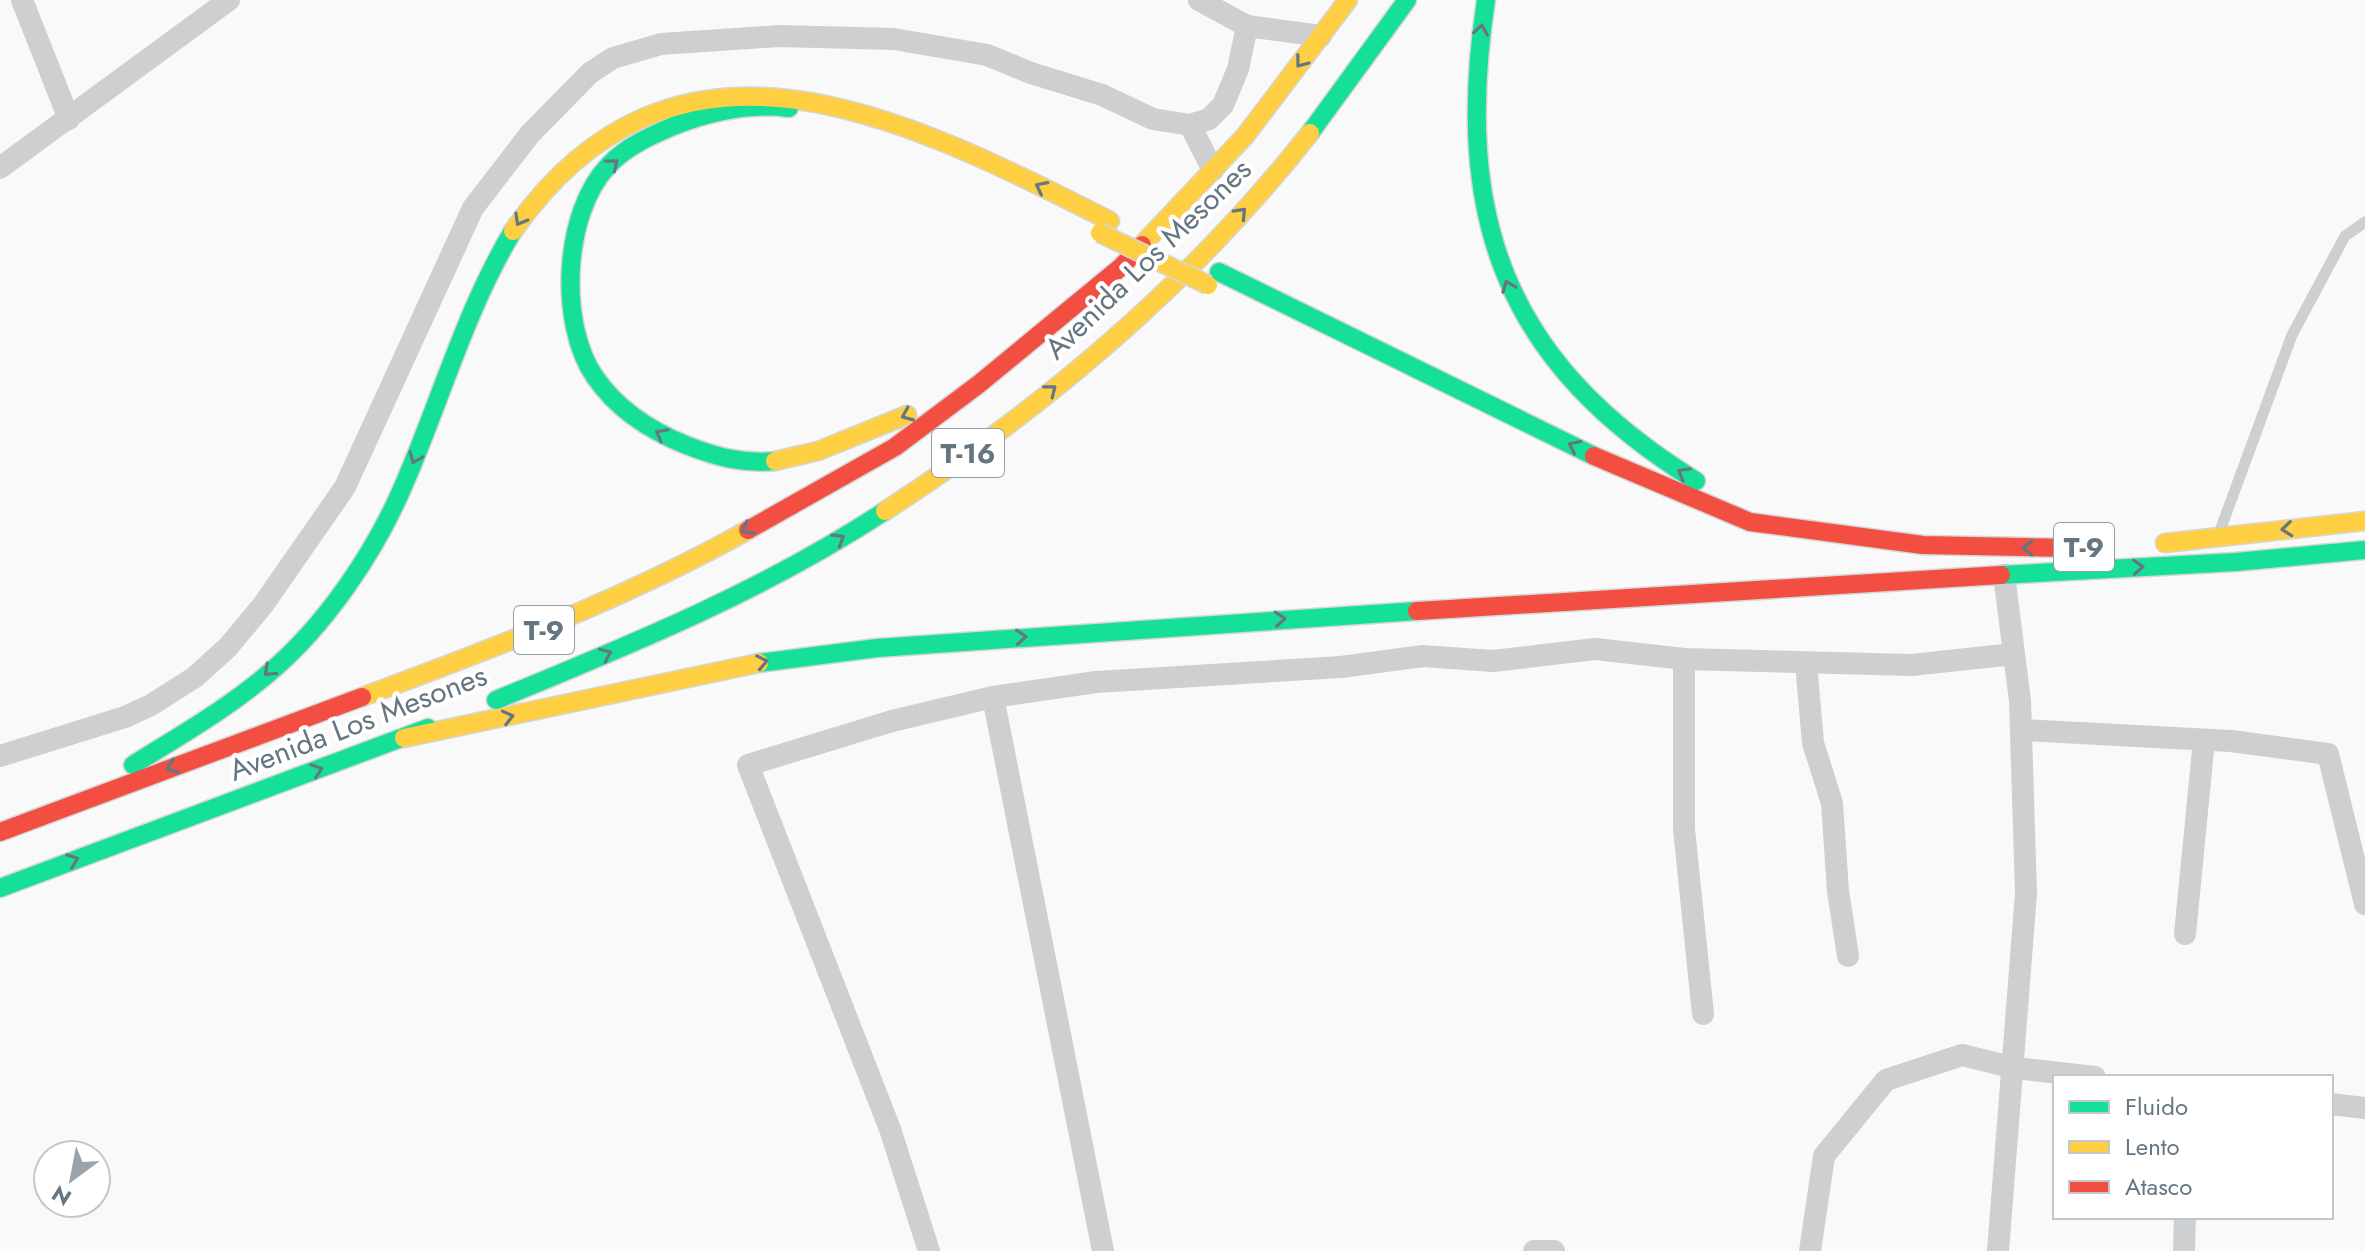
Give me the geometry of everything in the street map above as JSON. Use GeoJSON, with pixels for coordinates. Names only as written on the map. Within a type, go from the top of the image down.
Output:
{"type":"FeatureCollection","features":[{"type":"Feature","properties":{"kind":"highway","name":"Avenida Los Mesones"},"geometry":{"type":"LineString","coordinates":[[0,832],[547,628],[669,574],[895,447],[979,384],[1121,267],[1245,136],[1348,0]]}},
{"type":"Feature","properties":{"kind":"highway","name":"Avenida Los Mesones"},"geometry":{"type":"LineString","coordinates":[[0,888],[404,738],[719,604],[800,563],[927,484],[1103,350],[1221,234],[1305,138],[1407,0]]}},
{"type":"Feature","properties":{"kind":"highway"},"geometry":{"type":"LineString","coordinates":[[1486,0],[1475,72],[1478,140],[1494,238],[1515,303],[1529,327],[1582,391],[1659,460],[1721,496],[1803,532]]}},
{"type":"Feature","properties":{"kind":"highway"},"geometry":{"type":"LineString","coordinates":[[696,85],[756,79],[895,113],[1105,227]]}},
{"type":"Feature","properties":{"kind":"highway"},"geometry":{"type":"LineString","coordinates":[[73,803],[260,680],[310,629],[384,525],[499,256],[536,192],[584,142],[626,111],[667,93]]}},
{"type":"Feature","properties":{"kind":"highway"},"geometry":{"type":"LineString","coordinates":[[979,384],[858,437],[763,462],[719,458],[661,436],[625,411],[586,363],[572,306],[570,257],[582,215],[601,174],[645,138],[716,111],[767,104],[903,140],[1105,227],[1633,475],[1750,522],[1803,532]]}},
{"type":"Feature","properties":{"kind":"highway"},"geometry":{"type":"LineString","coordinates":[[1214,279],[1591,475]]}},
{"type":"Feature","properties":{"kind":"highway","name":"T-9"},"geometry":{"type":"LineString","coordinates":[[2142,544],[2365,521]]}},
{"type":"Feature","properties":{"kind":"highway","name":"T-9"},"geometry":{"type":"LineString","coordinates":[[1803,532],[1923,545],[2084,547]]}},
{"type":"Feature","properties":{"kind":"highway","name":"T-9"},"geometry":{"type":"LineString","coordinates":[[2004,575],[2236,562],[2365,550]]}},
{"type":"Feature","properties":{"kind":"highway"},"geometry":{"type":"LineString","coordinates":[[1888,564],[2004,575]]}},
{"type":"Feature","properties":{"kind":"highway"},"geometry":{"type":"LineString","coordinates":[[404,738],[747,665],[877,648],[1651,595],[2004,575]]}},
{"type":"Feature","properties":{"kind":"street"},"geometry":{"type":"LineString","coordinates":[[22,0],[69,119]]}},
{"type":"Feature","properties":{"kind":"street"},"geometry":{"type":"LineString","coordinates":[[0,168],[229,0]]}},
{"type":"Feature","properties":{"kind":"street"},"geometry":{"type":"LineString","coordinates":[[1199,0],[1247,26],[1321,36]]}},
{"type":"Feature","properties":{"kind":"street"},"geometry":{"type":"LineString","coordinates":[[0,756],[125,717],[151,705],[195,677],[228,647],[263,605],[345,487],[473,208],[530,134],[590,73],[613,58],[661,44],[779,36],[894,39],[987,55],[1102,95],[1153,119],[1190,125],[1209,119],[1223,105],[1238,69],[1247,26]]}},
{"type":"Feature","properties":{"kind":"street"},"geometry":{"type":"LineString","coordinates":[[1190,125],[1213,170]]}},
{"type":"Feature","properties":{"kind":"street"},"geometry":{"type":"LineString","coordinates":[[1998,1251],[2015,1068],[2015,1007],[2026,893],[2022,730],[2004,575]]}},
{"type":"Feature","properties":{"kind":"street"},"geometry":{"type":"LineString","coordinates":[[929,1251],[890,1129],[748,765],[892,721],[993,697],[1096,682],[1341,667],[1423,656],[1493,661],[1595,649],[1684,659],[1911,665],[2014,654]]}},
{"type":"Feature","properties":{"kind":"street"},"geometry":{"type":"LineString","coordinates":[[1684,659],[1684,829],[1703,1014]]}},
{"type":"Feature","properties":{"kind":"street"},"geometry":{"type":"LineString","coordinates":[[1806,663],[1813,743],[1832,803],[1838,891],[1848,956]]}},
{"type":"Feature","properties":{"kind":"street"},"geometry":{"type":"LineString","coordinates":[[993,697],[1103,1251]]}},
{"type":"Feature","properties":{"kind":"street"},"geometry":{"type":"LineString","coordinates":[[2022,730],[2204,740],[2328,754],[2365,904]]}},
{"type":"Feature","properties":{"kind":"street"},"geometry":{"type":"LineString","coordinates":[[2185,934],[2204,740]]}},
{"type":"Feature","properties":{"kind":"street"},"geometry":{"type":"LineString","coordinates":[[1810,1251],[1824,1156],[1886,1080],[1962,1055],[2015,1068],[2077,1075]]}},
{"type":"Feature","properties":{"kind":"street"},"geometry":{"type":"LineString","coordinates":[[2333,1104],[2365,1108]]}},
{"type":"Feature","properties":{"kind":"street"},"geometry":{"type":"LineString","coordinates":[[2184,1251],[2185,1219]]}},
{"type":"Feature","properties":{"kind":"street"},"geometry":{"type":"LineString","coordinates":[[1534,1251],[1554,1251]]}},
{"type":"Feature","properties":{"kind":"lane"},"geometry":{"type":"LineString","coordinates":[[2219,536],[2292,335],[2345,236],[2365,222]]}},
{"type":"Feature","properties":{"kind":"traffic: fast"},"geometry":{"type":"LineString","coordinates":[[1310,133],[1407,0]]}},
{"type":"Feature","properties":{"kind":"traffic: fast"},"geometry":{"type":"LineString","coordinates":[[1486,0],[1478,78],[1478,151],[1488,217],[1507,278],[1537,334],[1578,387],[1631,435],[1696,481]]}},
{"type":"Feature","properties":{"kind":"traffic: fast"},"geometry":{"type":"LineString","coordinates":[[775,461],[730,459],[708,453],[660,433],[624,409],[604,389],[583,355],[575,328],[571,269],[582,210],[594,185],[624,152],[658,133],[704,116],[746,107],[789,108]]}},
{"type":"Feature","properties":{"kind":"traffic: fast"},"geometry":{"type":"LineString","coordinates":[[133,765],[220,710],[269,673],[310,633],[348,585],[393,508],[481,291],[513,231]]}},
{"type":"Feature","properties":{"kind":"traffic: fast"},"geometry":{"type":"LineString","coordinates":[[1219,272],[1594,456]]}},
{"type":"Feature","properties":{"kind":"traffic: fast"},"geometry":{"type":"LineString","coordinates":[[496,700],[695,615],[792,567],[885,511]]}},
{"type":"Feature","properties":{"kind":"traffic: fast"},"geometry":{"type":"LineString","coordinates":[[2001,575],[2236,562],[2365,550]]}},
{"type":"Feature","properties":{"kind":"traffic: fast"},"geometry":{"type":"LineString","coordinates":[[759,663],[877,648],[1417,611]]}},
{"type":"Feature","properties":{"kind":"traffic: fast"},"geometry":{"type":"LineString","coordinates":[[0,888],[428,728]]}},
{"type":"Feature","properties":{"kind":"traffic: slow"},"geometry":{"type":"LineString","coordinates":[[1142,245],[1245,136],[1348,0]]}},
{"type":"Feature","properties":{"kind":"traffic: slow"},"geometry":{"type":"LineString","coordinates":[[513,231],[577,160],[645,117],[718,98],[794,100],[872,117],[951,145],[1110,221]]}},
{"type":"Feature","properties":{"kind":"traffic: slow"},"geometry":{"type":"LineString","coordinates":[[885,511],[1002,429],[1113,339],[1216,241],[1310,133]]}},
{"type":"Feature","properties":{"kind":"traffic: slow"},"geometry":{"type":"LineString","coordinates":[[1100,233],[1208,285]]}},
{"type":"Feature","properties":{"kind":"traffic: slow"},"geometry":{"type":"LineString","coordinates":[[775,461],[818,451],[907,415]]}},
{"type":"Feature","properties":{"kind":"traffic: slow"},"geometry":{"type":"LineString","coordinates":[[2165,543],[2365,521]]}},
{"type":"Feature","properties":{"kind":"traffic: slow"},"geometry":{"type":"LineString","coordinates":[[362,697],[510,641],[607,600],[748,530]]}},
{"type":"Feature","properties":{"kind":"traffic: slow"},"geometry":{"type":"LineString","coordinates":[[404,738],[759,663]]}},
{"type":"Feature","properties":{"kind":"traffic: jam"},"geometry":{"type":"LineString","coordinates":[[748,530],[895,447],[979,384],[1121,267],[1142,245]]}},
{"type":"Feature","properties":{"kind":"traffic: jam"},"geometry":{"type":"LineString","coordinates":[[1594,456],[1750,522],[1923,545],[2068,548]]}},
{"type":"Feature","properties":{"kind":"traffic: jam"},"geometry":{"type":"LineString","coordinates":[[1417,611],[2001,575]]}},
{"type":"Feature","properties":{"kind":"traffic: jam"},"geometry":{"type":"LineString","coordinates":[[0,832],[362,697]]}}]}
